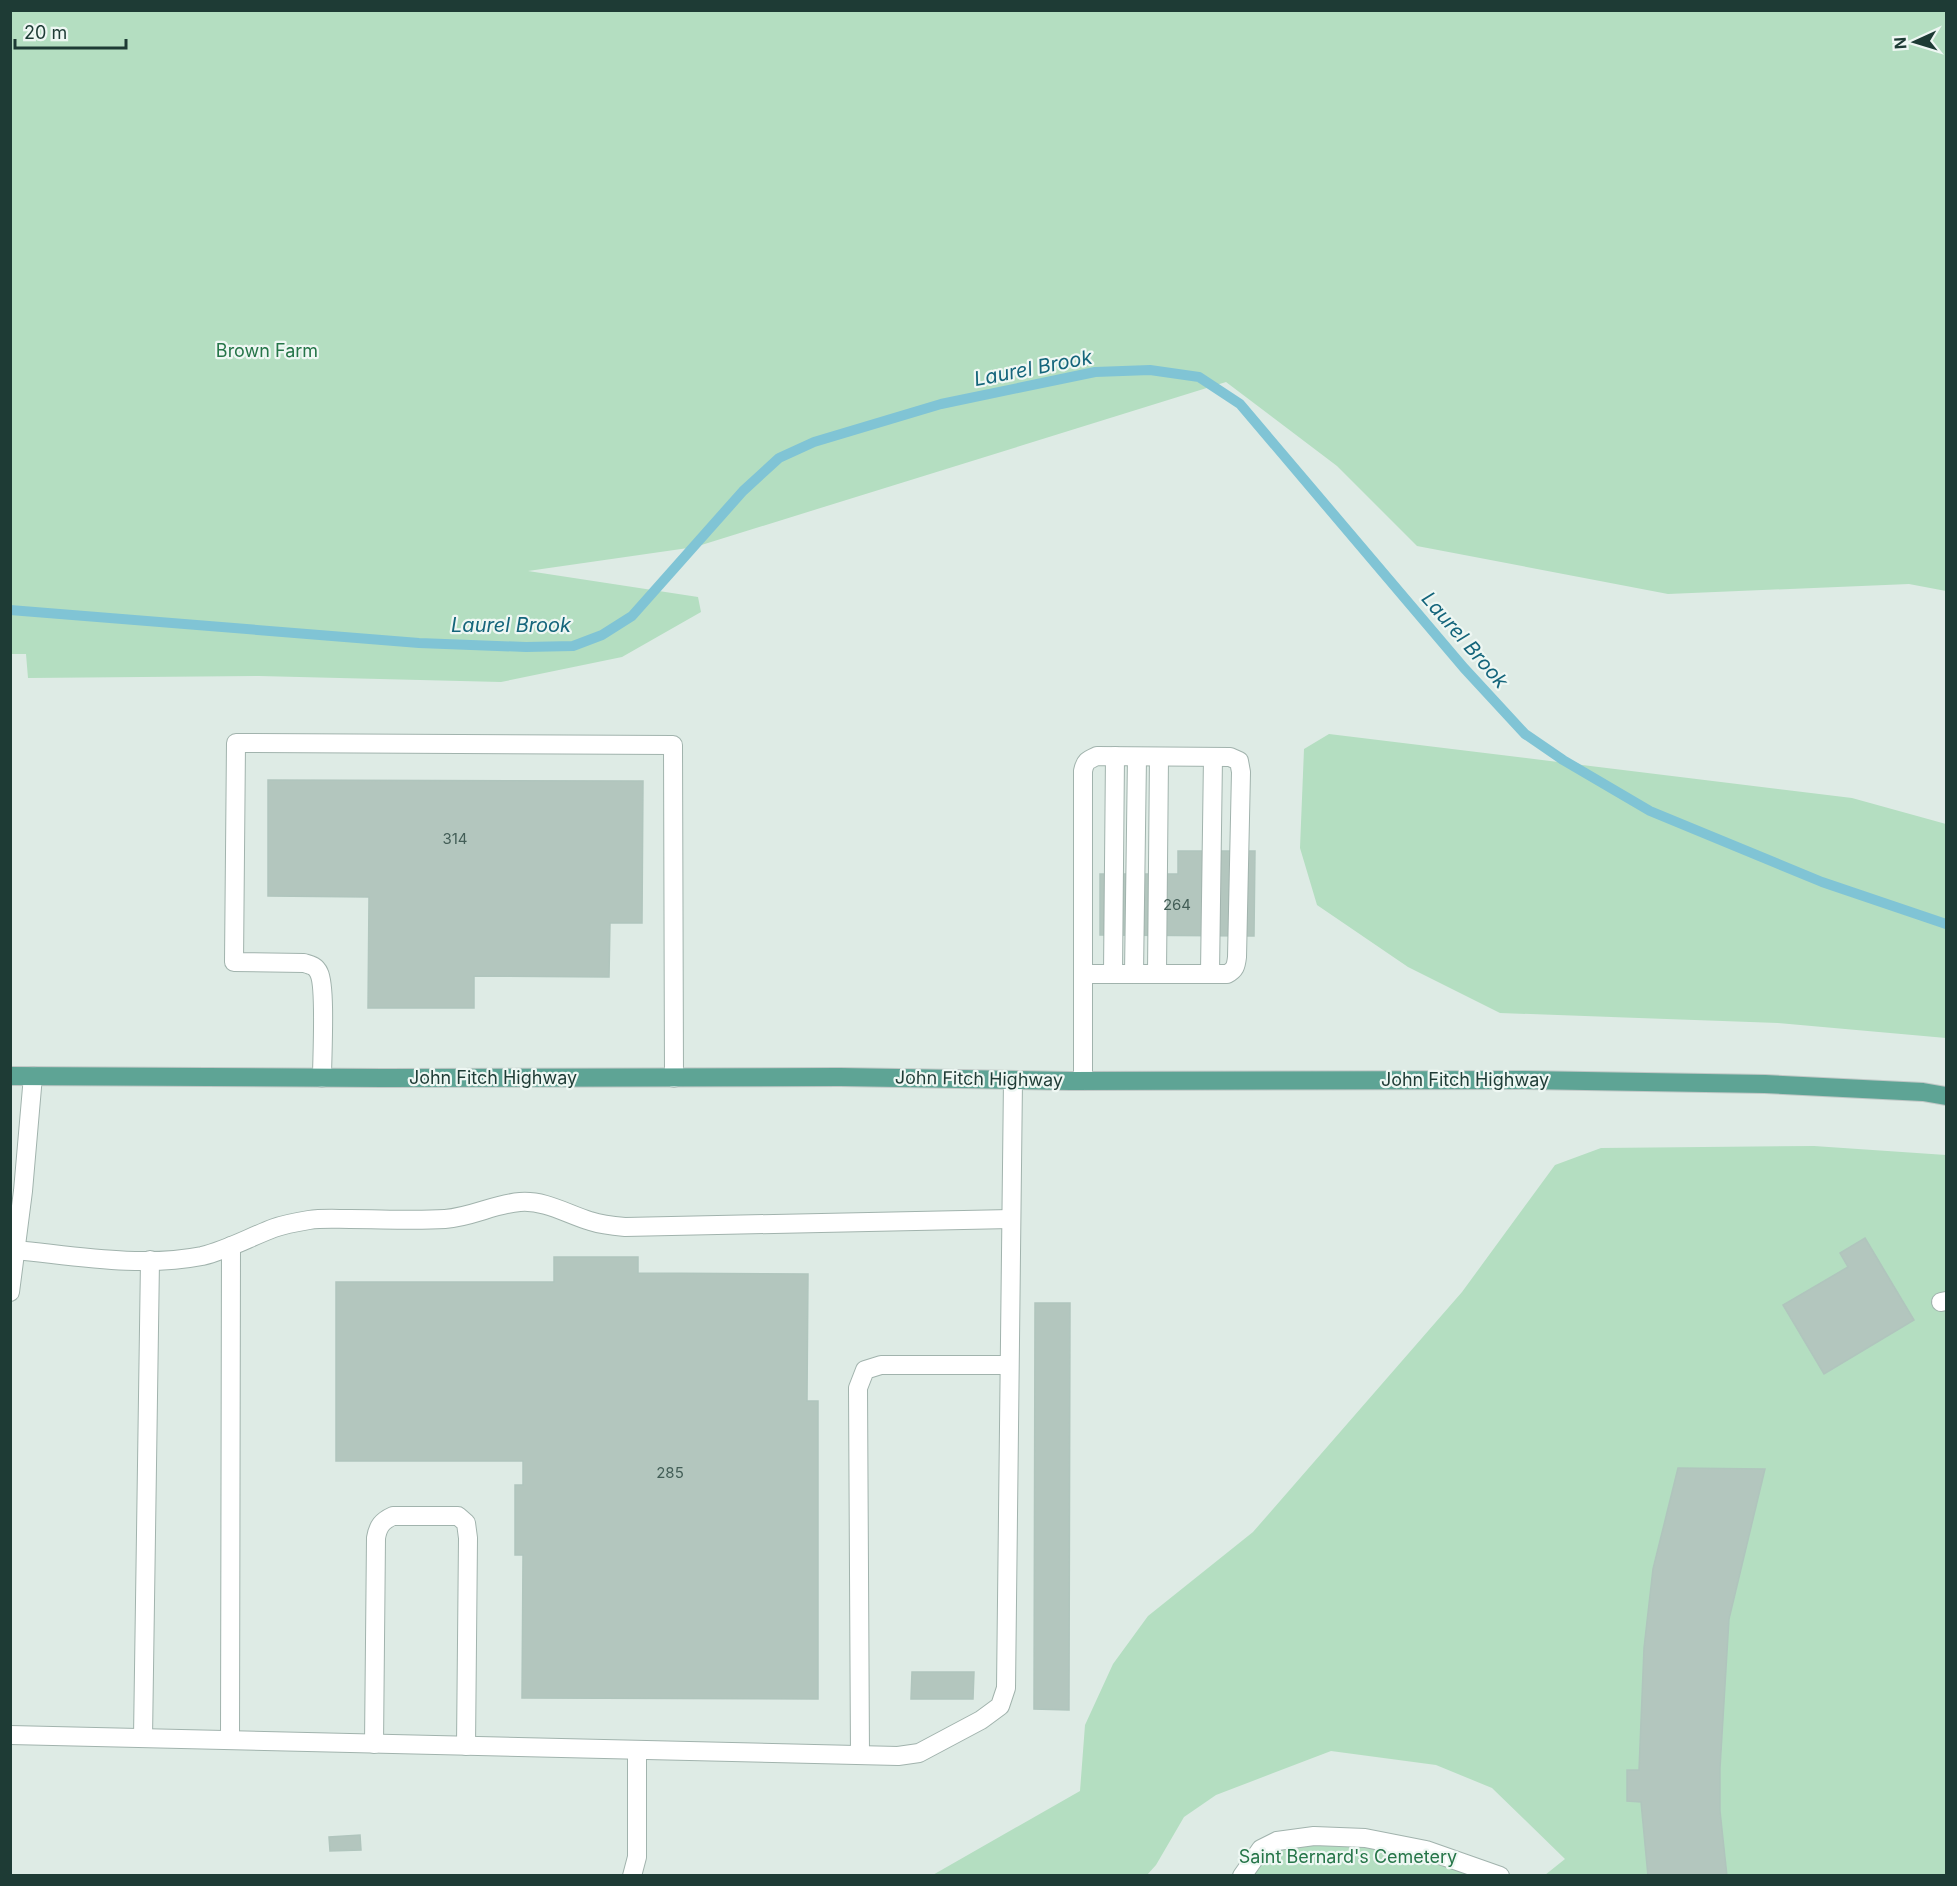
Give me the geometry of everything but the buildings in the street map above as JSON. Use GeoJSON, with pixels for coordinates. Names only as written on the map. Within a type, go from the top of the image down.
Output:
{"type":"FeatureCollection","features":[{"type":"Feature","properties":{"kind":"main road","name":"John Fitch Highway"},"geometry":{"type":"LineString","coordinates":[[10,1076],[674,1077],[1083,1081],[1525,1080],[1765,1084],[1923,1092],[1947,1096]]}},
{"type":"Feature","properties":{"kind":"street"},"geometry":{"type":"LineString","coordinates":[[322,1078],[321,979],[314,966],[304,963],[234,962],[236,743],[673,745],[674,1077]]}},
{"type":"Feature","properties":{"kind":"street"},"geometry":{"type":"LineString","coordinates":[[1083,974],[1227,974],[1234,970],[1237,957],[1241,772],[1239,761],[1222,757],[1115,756],[1097,756],[1087,760],[1083,771],[1083,974],[1083,1081]]}},
{"type":"Feature","properties":{"kind":"street"},"geometry":{"type":"LineString","coordinates":[[1113,974],[1115,756]]}},
{"type":"Feature","properties":{"kind":"street"},"geometry":{"type":"LineString","coordinates":[[1134,974],[1137,757]]}},
{"type":"Feature","properties":{"kind":"street"},"geometry":{"type":"LineString","coordinates":[[1157,974],[1159,757]]}},
{"type":"Feature","properties":{"kind":"street"},"geometry":{"type":"LineString","coordinates":[[1216,973],[1222,757]]}},
{"type":"Feature","properties":{"kind":"street"},"geometry":{"type":"LineString","coordinates":[[10,1292],[33,1076]]}},
{"type":"Feature","properties":{"kind":"street"},"geometry":{"type":"LineString","coordinates":[[10,1735],[898,1756],[919,1753],[981,1720],[1000,1706],[1006,1688],[1013,1080]]}},
{"type":"Feature","properties":{"kind":"street"},"geometry":{"type":"LineString","coordinates":[[16,1250],[98,1259],[150,1260],[201,1256],[276,1227],[313,1219],[445,1219],[468,1216],[504,1204],[521,1202],[556,1208],[607,1226],[625,1227],[1011,1219]]}},
{"type":"Feature","properties":{"kind":"street"},"geometry":{"type":"LineString","coordinates":[[230,1740],[231,1246]]}},
{"type":"Feature","properties":{"kind":"street"},"geometry":{"type":"LineString","coordinates":[[143,1738],[150,1260]]}},
{"type":"Feature","properties":{"kind":"street"},"geometry":{"type":"LineString","coordinates":[[860,1755],[858,1388],[861,1378],[865,1370],[881,1365],[1009,1365]]}},
{"type":"Feature","properties":{"kind":"street"},"geometry":{"type":"LineString","coordinates":[[374,1744],[376,1538],[378,1529],[383,1521],[393,1516],[458,1516],[466,1522],[468,1538],[466,1746]]}},
{"type":"Feature","properties":{"kind":"street"},"geometry":{"type":"LineString","coordinates":[[632,1875],[637,1857],[637,1750]]}},
{"type":"Feature","properties":{"kind":"street"},"geometry":{"type":"LineString","coordinates":[[1242,1875],[1261,1849],[1276,1841],[1314,1836],[1365,1838],[1426,1850],[1500,1875]]}},
{"type":"Feature","properties":{"kind":"green space","name":"Brown Farm"},"geometry":{"type":"Polygon","coordinates":[[[10,11],[1946,11],[1946,591],[1909,584],[1668,594],[1417,546],[1337,466],[1226,382],[695,547],[528,571],[698,597],[701,612],[622,657],[501,682],[259,676],[28,678],[26,654],[10,654],[10,11]]]}},
{"type":"Feature","properties":{"kind":"green space"},"geometry":{"type":"Polygon","coordinates":[[[1329,734],[1852,798],[1946,824],[1946,1038],[1778,1023],[1500,1013],[1408,967],[1317,905],[1300,848],[1304,749],[1329,734]]]}},
{"type":"Feature","properties":{"kind":"green space"},"geometry":{"type":"Polygon","coordinates":[[[1814,1146],[1946,1155],[1946,1875],[1545,1875],[1565,1859],[1492,1788],[1436,1765],[1331,1751],[1216,1795],[1184,1817],[1156,1865],[1147,1875],[931,1876],[1080,1791],[1085,1725],[1113,1664],[1148,1616],[1253,1532],[1462,1292],[1555,1165],[1601,1148],[1814,1146]]]}},
{"type":"Feature","properties":{"kind":"green space","name":"Saint Bernard's Cemetery"},"geometry":{"type":"Polygon","coordinates":[[[1365,1838],[1500,1876],[1242,1876],[1261,1849],[1365,1838]]]}},
{"type":"Feature","properties":{"kind":"waterway","name":"Laurel Brook"},"geometry":{"type":"LineString","coordinates":[[10,610],[419,643],[526,647],[573,646],[602,635],[632,616],[743,491],[779,458],[814,442],[941,404],[1095,372],[1150,370],[1199,377],[1240,404],[1464,668],[1525,734],[1563,760],[1650,811],[1822,882],[1946,924]]}}]}
